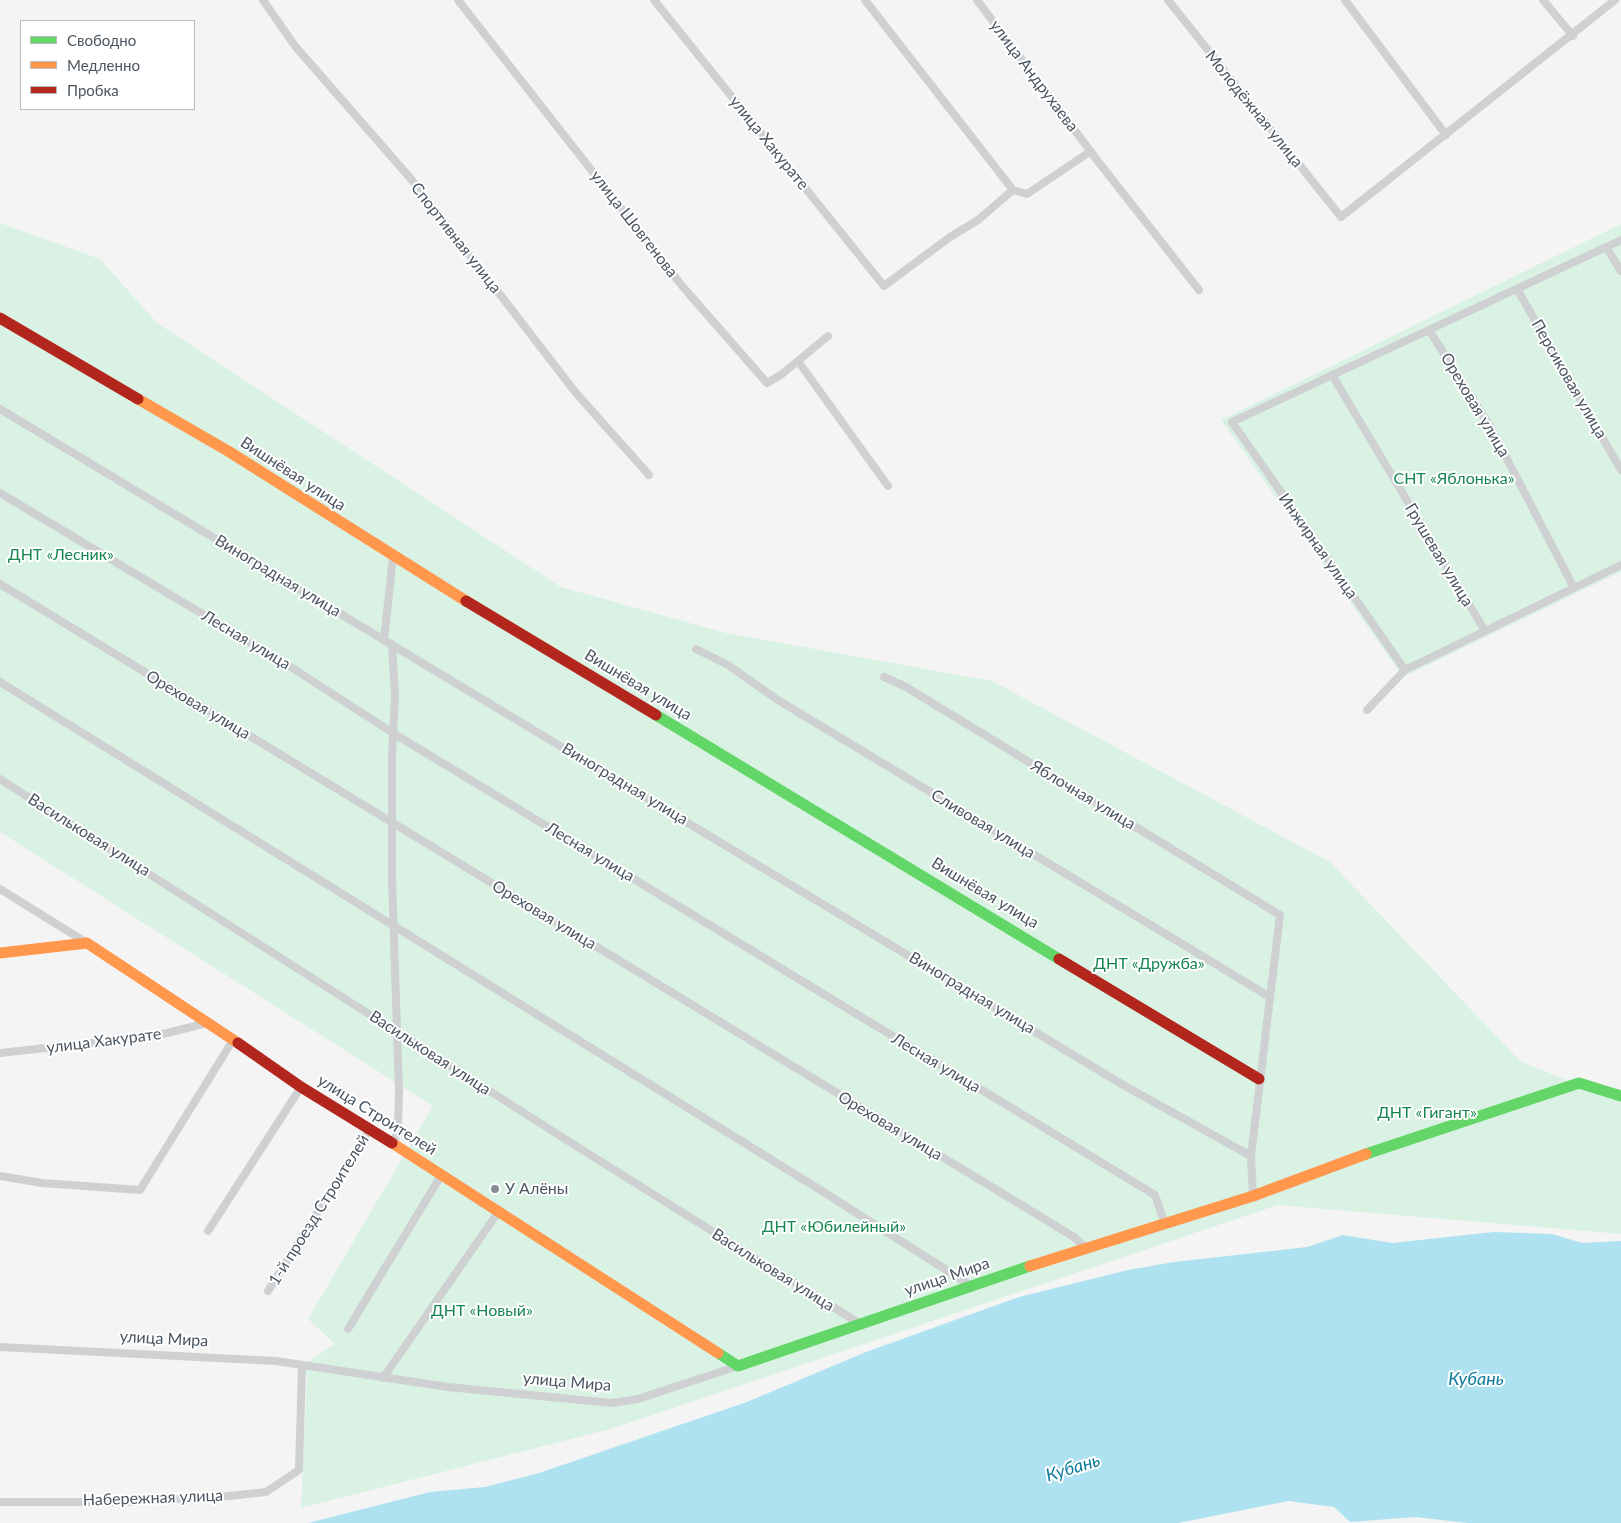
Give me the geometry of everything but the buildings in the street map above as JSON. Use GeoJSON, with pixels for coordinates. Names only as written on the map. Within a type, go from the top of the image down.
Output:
{"type":"FeatureCollection","features":[{"type":"Feature","properties":{"kind":"street","name":"Спортивная улица"},"geometry":{"type":"LineString","coordinates":[[263,0],[295,46],[411,179],[576,393],[649,475]]}},
{"type":"Feature","properties":{"kind":"street","name":"улица Шовгенова"},"geometry":{"type":"LineString","coordinates":[[458,0],[683,287],[767,383],[828,336]]}},
{"type":"Feature","properties":{"kind":"street","name":"улица Хакурате"},"geometry":{"type":"LineString","coordinates":[[654,0],[884,286],[950,237],[978,220],[1013,190]]}},
{"type":"Feature","properties":{"kind":"street"},"geometry":{"type":"LineString","coordinates":[[865,0],[1013,190],[1028,194],[1091,151]]}},
{"type":"Feature","properties":{"kind":"street","name":"улица Андрухаева"},"geometry":{"type":"LineString","coordinates":[[977,0],[1199,290]]}},
{"type":"Feature","properties":{"kind":"street","name":"Молодёжная улица"},"geometry":{"type":"LineString","coordinates":[[1168,0],[1342,217],[1446,135]]}},
{"type":"Feature","properties":{"kind":"street"},"geometry":{"type":"LineString","coordinates":[[1345,0],[1446,135],[1573,36],[1615,0]]}},
{"type":"Feature","properties":{"kind":"street"},"geometry":{"type":"LineString","coordinates":[[1543,0],[1573,36]]}},
{"type":"Feature","properties":{"kind":"street"},"geometry":{"type":"LineString","coordinates":[[1332,375],[1621,240]]}},
{"type":"Feature","properties":{"kind":"street"},"geometry":{"type":"LineString","coordinates":[[1606,247],[1621,271]]}},
{"type":"Feature","properties":{"kind":"street","name":"Персиковая улица"},"geometry":{"type":"LineString","coordinates":[[1517,289],[1621,470]]}},
{"type":"Feature","properties":{"kind":"street","name":"Вишнёвая улица"},"geometry":{"type":"LineString","coordinates":[[0,318],[228,451],[393,557],[1259,1079]]}},
{"type":"Feature","properties":{"kind":"street","name":"Ореховая улица"},"geometry":{"type":"LineString","coordinates":[[1429,330],[1491,428],[1574,588]]}},
{"type":"Feature","properties":{"kind":"street"},"geometry":{"type":"LineString","coordinates":[[798,361],[888,486]]}},
{"type":"Feature","properties":{"kind":"street","name":"Инжирная улица"},"geometry":{"type":"LineString","coordinates":[[1332,375],[1232,422],[1405,670]]}},
{"type":"Feature","properties":{"kind":"street","name":"Грушевая улица"},"geometry":{"type":"LineString","coordinates":[[1332,375],[1485,631]]}},
{"type":"Feature","properties":{"kind":"street","name":"Виноградная улица"},"geometry":{"type":"LineString","coordinates":[[0,409],[1126,1086],[1252,1156]]}},
{"type":"Feature","properties":{"kind":"street","name":"Лесная улица"},"geometry":{"type":"LineString","coordinates":[[0,493],[283,662],[393,733],[1155,1195],[1165,1224]]}},
{"type":"Feature","properties":{"kind":"street"},"geometry":{"type":"LineString","coordinates":[[384,640],[393,557]]}},
{"type":"Feature","properties":{"kind":"street"},"geometry":{"type":"LineString","coordinates":[[1367,710],[1405,670],[1621,565]]}},
{"type":"Feature","properties":{"kind":"street","name":"Ореховая улица"},"geometry":{"type":"LineString","coordinates":[[0,584],[1074,1238],[1086,1248]]}},
{"type":"Feature","properties":{"kind":"street"},"geometry":{"type":"LineString","coordinates":[[392,644],[395,695],[392,879],[399,1092],[398,1125],[394,1145]]}},
{"type":"Feature","properties":{"kind":"street","name":"Сливовая улица"},"geometry":{"type":"LineString","coordinates":[[696,649],[728,665],[778,700],[1270,997]]}},
{"type":"Feature","properties":{"kind":"street","name":"Яблочная улица"},"geometry":{"type":"LineString","coordinates":[[884,677],[906,687],[1280,915],[1270,997]]}},
{"type":"Feature","properties":{"kind":"street"},"geometry":{"type":"LineString","coordinates":[[0,682],[970,1285]]}},
{"type":"Feature","properties":{"kind":"street","name":"Васильковая улица"},"geometry":{"type":"LineString","coordinates":[[0,779],[764,1265],[862,1325]]}},
{"type":"Feature","properties":{"kind":"street","name":"улица Строителей"},"geometry":{"type":"LineString","coordinates":[[0,889],[233,1040],[301,1087],[442,1174],[738,1366]]}},
{"type":"Feature","properties":{"kind":"street"},"geometry":{"type":"LineString","coordinates":[[0,953],[87,944]]}},
{"type":"Feature","properties":{"kind":"street"},"geometry":{"type":"LineString","coordinates":[[1253,1196],[1252,1156],[1259,1079],[1270,997]]}},
{"type":"Feature","properties":{"kind":"street","name":"улица Хакурате"},"geometry":{"type":"LineString","coordinates":[[0,1053],[155,1036],[207,1023]]}},
{"type":"Feature","properties":{"kind":"street"},"geometry":{"type":"LineString","coordinates":[[0,1176],[42,1183],[140,1190],[233,1040]]}},
{"type":"Feature","properties":{"kind":"street","name":"улица Мира"},"geometry":{"type":"LineString","coordinates":[[0,1347],[276,1361],[448,1387],[612,1403],[655,1394],[862,1325],[970,1285],[1253,1196],[1329,1167],[1579,1082],[1621,1096]]}},
{"type":"Feature","properties":{"kind":"street"},"geometry":{"type":"LineString","coordinates":[[208,1231],[301,1087]]}},
{"type":"Feature","properties":{"kind":"street","name":"1-й проезд Строителей"},"geometry":{"type":"LineString","coordinates":[[268,1291],[370,1129]]}},
{"type":"Feature","properties":{"kind":"street"},"geometry":{"type":"LineString","coordinates":[[348,1329],[442,1174]]}},
{"type":"Feature","properties":{"kind":"street"},"geometry":{"type":"LineString","coordinates":[[383,1378],[499,1211]]}},
{"type":"Feature","properties":{"kind":"street","name":"Набережная улица"},"geometry":{"type":"LineString","coordinates":[[0,1502],[128,1502],[266,1492],[299,1470],[302,1366]]}},
{"type":"Feature","properties":{"kind":"green space"},"geometry":{"type":"Polygon","coordinates":[[[0,223],[100,259],[157,323],[561,587],[726,633],[992,681],[1330,862],[1521,1062],[1621,1101],[1621,1234],[1278,1205],[614,1428],[301,1508],[307,1377],[302,1366],[335,1344],[308,1319],[433,1106],[0,832],[0,223]]]}},
{"type":"Feature","properties":{"kind":"green space","name":"СНТ «Яблонька»"},"geometry":{"type":"Polygon","coordinates":[[[1621,224],[1621,572],[1403,677],[1221,420],[1621,224]]]}},
{"type":"Feature","properties":{"kind":"water","name":"Кубань"},"geometry":{"type":"Polygon","coordinates":[[[1494,1232],[1552,1234],[1582,1243],[1621,1241],[1621,1523],[1468,1523],[1415,1517],[1350,1522],[1334,1507],[1288,1501],[1178,1523],[308,1523],[430,1492],[485,1487],[539,1473],[747,1402],[866,1352],[1019,1297],[1128,1270],[1174,1262],[1307,1247],[1343,1235],[1392,1243],[1494,1232]]]}},
{"type":"Feature","properties":{"kind":"traffic: fast"},"geometry":{"type":"LineString","coordinates":[[656,715],[1059,959]]}},
{"type":"Feature","properties":{"kind":"traffic: fast"},"geometry":{"type":"LineString","coordinates":[[1366,1154],[1579,1083],[1621,1096]]}},
{"type":"Feature","properties":{"kind":"traffic: fast"},"geometry":{"type":"LineString","coordinates":[[718,1353],[738,1366],[1030,1266]]}},
{"type":"Feature","properties":{"kind":"traffic: slow"},"geometry":{"type":"LineString","coordinates":[[138,399],[228,451],[466,601]]}},
{"type":"Feature","properties":{"kind":"traffic: slow"},"geometry":{"type":"LineString","coordinates":[[0,953],[87,943],[238,1043]]}},
{"type":"Feature","properties":{"kind":"traffic: slow"},"geometry":{"type":"LineString","coordinates":[[392,1143],[718,1353]]}},
{"type":"Feature","properties":{"kind":"traffic: slow"},"geometry":{"type":"LineString","coordinates":[[1030,1266],[1253,1196],[1366,1154]]}},
{"type":"Feature","properties":{"kind":"traffic: jam"},"geometry":{"type":"LineString","coordinates":[[0,318],[138,399]]}},
{"type":"Feature","properties":{"kind":"traffic: jam"},"geometry":{"type":"LineString","coordinates":[[466,601],[656,715]]}},
{"type":"Feature","properties":{"kind":"traffic: jam"},"geometry":{"type":"LineString","coordinates":[[1059,959],[1259,1079]]}},
{"type":"Feature","properties":{"kind":"traffic: jam"},"geometry":{"type":"LineString","coordinates":[[238,1043],[301,1087],[392,1143]]}},
{"type":"Feature","properties":{"kind":"place","name":"У Алёны"},"geometry":{"type":"Point","coordinates":[495,1189]}},
{"type":"Feature","properties":{"kind":"park label","name":"ДНТ «Лесник»"},"geometry":{"type":"Point","coordinates":[61,555]}},
{"type":"Feature","properties":{"kind":"park label","name":"ДНТ «Дружба»"},"geometry":{"type":"Point","coordinates":[1149,964]}},
{"type":"Feature","properties":{"kind":"park label","name":"ДНТ «Гигант»"},"geometry":{"type":"Point","coordinates":[1427,1113]}},
{"type":"Feature","properties":{"kind":"park label","name":"ДНТ «Юбилейный»"},"geometry":{"type":"Point","coordinates":[834,1227]}},
{"type":"Feature","properties":{"kind":"park label","name":"ДНТ «Новый»"},"geometry":{"type":"Point","coordinates":[482,1311]}}]}
